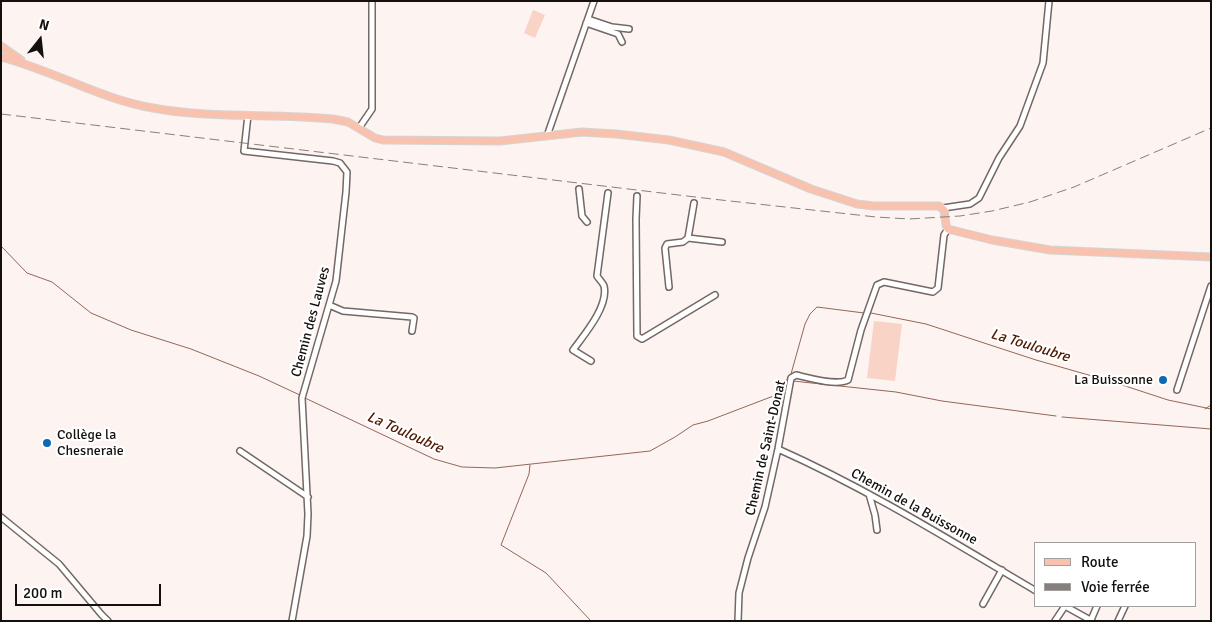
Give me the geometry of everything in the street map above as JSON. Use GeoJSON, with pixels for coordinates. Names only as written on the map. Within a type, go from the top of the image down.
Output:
{"type":"FeatureCollection","features":[{"type":"Feature","properties":{"kind":"main road"},"geometry":{"type":"LineString","coordinates":[[1,46],[16,57],[37,68]]}},
{"type":"Feature","properties":{"kind":"main road"},"geometry":{"type":"LineString","coordinates":[[1,57],[37,68],[103,95],[140,106],[181,112],[333,119],[348,122],[375,138],[389,141],[500,141],[593,133],[682,142],[729,154],[811,189],[857,204],[874,206],[938,206],[943,208],[948,229],[992,240],[1050,250],[1211,256]]}},
{"type":"Feature","properties":{"kind":"street"},"geometry":{"type":"LineString","coordinates":[[359,128],[372,109],[372,1]]}},
{"type":"Feature","properties":{"kind":"street"},"geometry":{"type":"LineString","coordinates":[[547,136],[594,1]]}},
{"type":"Feature","properties":{"kind":"street"},"geometry":{"type":"LineString","coordinates":[[943,208],[970,204],[979,198],[999,158],[1020,126],[1043,63],[1050,1]]}},
{"type":"Feature","properties":{"kind":"street"},"geometry":{"type":"LineString","coordinates":[[587,21],[630,29]]}},
{"type":"Feature","properties":{"kind":"street"},"geometry":{"type":"LineString","coordinates":[[587,21],[618,34],[622,42]]}},
{"type":"Feature","properties":{"kind":"street","name":"Chemin des Lauves"},"geometry":{"type":"LineString","coordinates":[[248,115],[244,151],[340,163],[347,172],[336,281],[303,396],[308,497],[307,536],[292,621]]}},
{"type":"Feature","properties":{"kind":"street"},"geometry":{"type":"LineString","coordinates":[[578,189],[582,216],[587,222]]}},
{"type":"Feature","properties":{"kind":"street"},"geometry":{"type":"LineString","coordinates":[[591,361],[574,350],[602,305],[604,286],[597,276],[608,192]]}},
{"type":"Feature","properties":{"kind":"street"},"geometry":{"type":"LineString","coordinates":[[638,196],[636,220],[637,336],[642,339],[715,295]]}},
{"type":"Feature","properties":{"kind":"street"},"geometry":{"type":"LineString","coordinates":[[669,287],[665,248],[667,244],[683,242],[688,238],[694,203]]}},
{"type":"Feature","properties":{"kind":"street","name":"Chemin de Saint-Donat"},"geometry":{"type":"LineString","coordinates":[[738,621],[739,594],[748,558],[765,507],[791,378],[796,376],[834,383],[843,383],[848,380],[861,330],[877,285],[884,282],[933,292],[938,288],[944,234],[948,229]]}},
{"type":"Feature","properties":{"kind":"street"},"geometry":{"type":"LineString","coordinates":[[688,238],[722,242]]}},
{"type":"Feature","properties":{"kind":"street"},"geometry":{"type":"LineString","coordinates":[[1176,390],[1211,286]]}},
{"type":"Feature","properties":{"kind":"street"},"geometry":{"type":"LineString","coordinates":[[328,305],[344,311],[412,317],[414,318],[412,331]]}},
{"type":"Feature","properties":{"kind":"street","name":"Chemin de la Buissonne"},"geometry":{"type":"LineString","coordinates":[[778,449],[816,466],[913,518],[1034,590]]}},
{"type":"Feature","properties":{"kind":"street"},"geometry":{"type":"LineString","coordinates":[[240,451],[308,497]]}},
{"type":"Feature","properties":{"kind":"street"},"geometry":{"type":"LineString","coordinates":[[869,494],[877,530]]}},
{"type":"Feature","properties":{"kind":"street"},"geometry":{"type":"LineString","coordinates":[[1,517],[59,564],[108,621]]}},
{"type":"Feature","properties":{"kind":"street"},"geometry":{"type":"LineString","coordinates":[[983,604],[1002,570]]}},
{"type":"Feature","properties":{"kind":"street"},"geometry":{"type":"LineString","coordinates":[[1055,621],[1064,607]]}},
{"type":"Feature","properties":{"kind":"street"},"geometry":{"type":"LineString","coordinates":[[1067,607],[1091,620],[1097,607]]}},
{"type":"Feature","properties":{"kind":"street"},"geometry":{"type":"LineString","coordinates":[[1118,621],[1125,607]]}},
{"type":"Feature","properties":{"kind":"shaded area"},"geometry":{"type":"Polygon","coordinates":[[[533,10],[545,15],[535,38],[524,33],[533,10]]]}},
{"type":"Feature","properties":{"kind":"shaded area"},"geometry":{"type":"Polygon","coordinates":[[[874,321],[902,324],[895,381],[867,378],[874,321]]]}},
{"type":"Feature","properties":{"kind":"waterway","name":"La Touloubre"},"geometry":{"type":"LineString","coordinates":[[1,246],[27,273],[52,282],[91,313],[131,330],[191,349],[259,376],[302,396]]}},
{"type":"Feature","properties":{"kind":"waterway","name":"La Touloubre"},"geometry":{"type":"LineString","coordinates":[[305,398],[434,459],[462,467],[495,468],[650,451],[693,425],[776,395],[791,374],[805,324],[810,314],[817,307],[864,313]]}},
{"type":"Feature","properties":{"kind":"waterway","name":"La Touloubre"},"geometry":{"type":"LineString","coordinates":[[871,313],[926,324],[1168,400],[1211,409]]}},
{"type":"Feature","properties":{"kind":"waterway"},"geometry":{"type":"LineString","coordinates":[[793,381],[896,392],[942,401],[1056,416]]}},
{"type":"Feature","properties":{"kind":"waterway","name":"La Touloubre"},"geometry":{"type":"LineString","coordinates":[[1205,409],[1211,405]]}},
{"type":"Feature","properties":{"kind":"waterway"},"geometry":{"type":"LineString","coordinates":[[1062,417],[1211,429]]}},
{"type":"Feature","properties":{"kind":"waterway"},"geometry":{"type":"LineString","coordinates":[[530,465],[529,474],[501,545],[546,573],[591,621]]}},
{"type":"Feature","properties":{"kind":"railway"},"geometry":{"type":"LineString","coordinates":[[1,114],[712,199],[909,219],[960,216],[1030,202],[1074,187],[1211,128]]}},
{"type":"Feature","properties":{"kind":"place","name":"La Buissonne"},"geometry":{"type":"Point","coordinates":[1163,380]}},
{"type":"Feature","properties":{"kind":"place","name":"Collège la Chesneraie"},"geometry":{"type":"Point","coordinates":[47,443]}}]}
